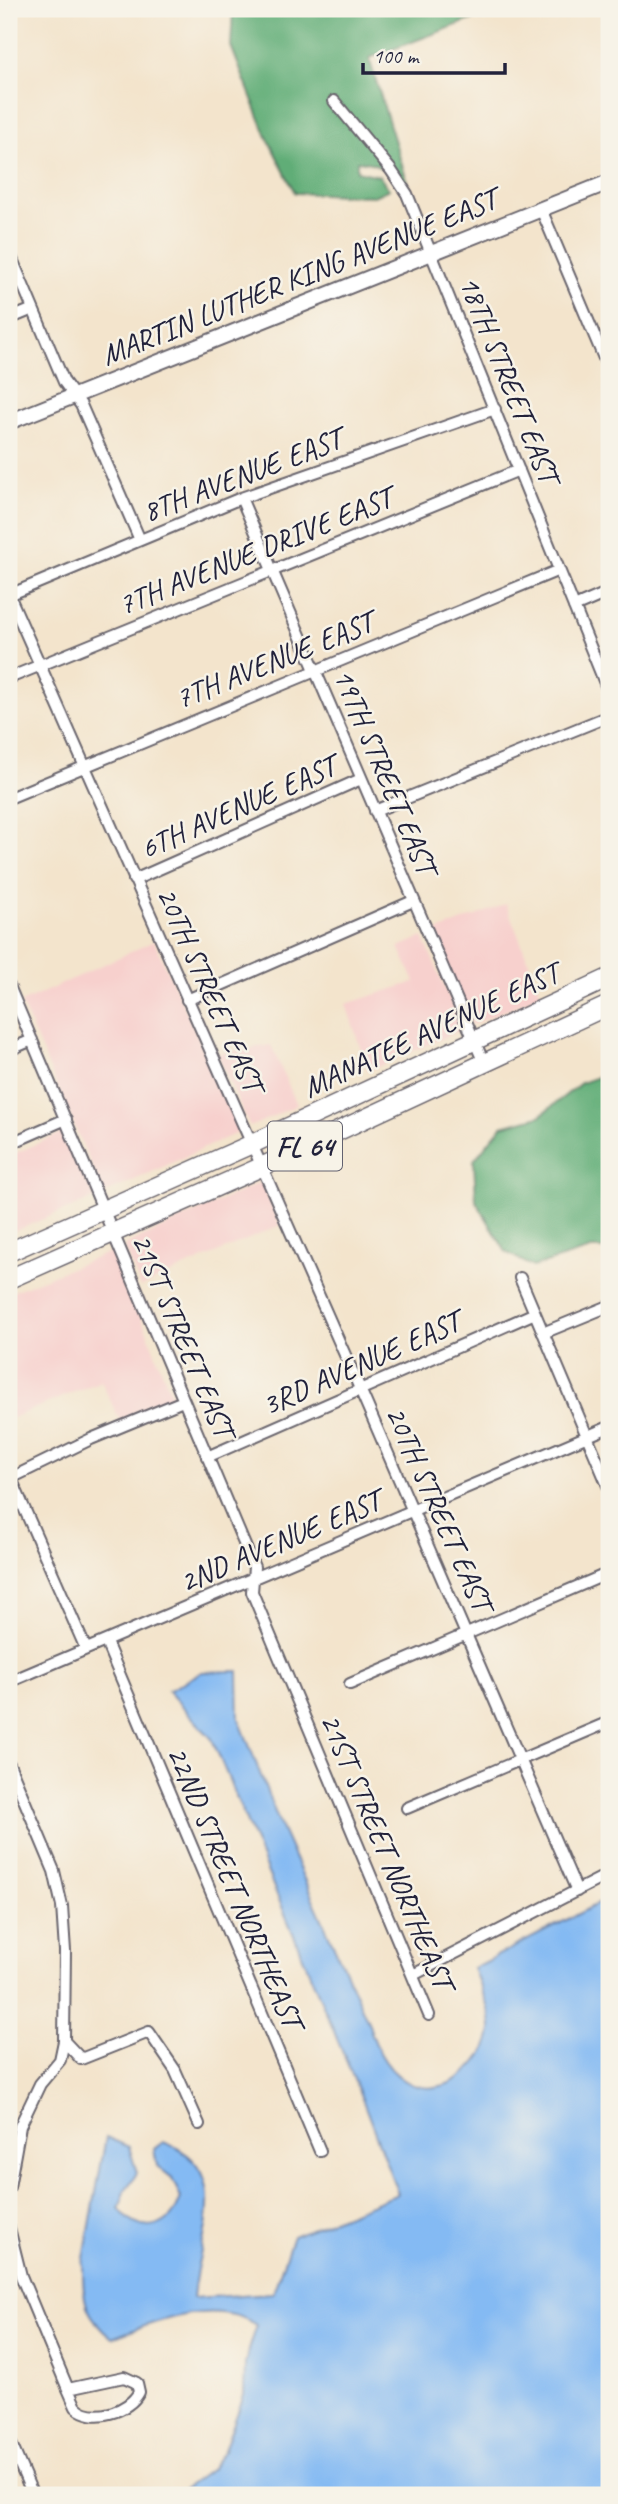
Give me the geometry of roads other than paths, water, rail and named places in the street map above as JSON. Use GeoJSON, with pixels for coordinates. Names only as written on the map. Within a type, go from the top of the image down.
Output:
{"type":"FeatureCollection","features":[{"type":"Feature","properties":{"kind":"main road","name":"MANATEE AVENUE EAST"},"geometry":{"type":"LineString","coordinates":[[9,1252],[106,1211],[609,978]]}},
{"type":"Feature","properties":{"kind":"main road","name":"MANATEE AVENUE EAST"},"geometry":{"type":"LineString","coordinates":[[9,1279],[261,1167],[609,1004]]}},
{"type":"Feature","properties":{"kind":"street","name":"18TH STREET EAST"},"geometry":{"type":"LineString","coordinates":[[334,100],[407,194],[609,693]]}},
{"type":"Feature","properties":{"kind":"street","name":"MARTIN LUTHER KING AVENUE EAST"},"geometry":{"type":"LineString","coordinates":[[9,422],[73,394],[609,182]]}},
{"type":"Feature","properties":{"kind":"street"},"geometry":{"type":"LineString","coordinates":[[541,209],[609,370]]}},
{"type":"Feature","properties":{"kind":"street"},"geometry":{"type":"LineString","coordinates":[[9,252],[64,382],[81,405],[140,540]]}},
{"type":"Feature","properties":{"kind":"street"},"geometry":{"type":"LineString","coordinates":[[9,319],[33,309]]}},
{"type":"Feature","properties":{"kind":"street","name":"8TH AVENUE EAST"},"geometry":{"type":"LineString","coordinates":[[9,595],[241,498],[495,409]]}},
{"type":"Feature","properties":{"kind":"street","name":"7TH AVENUE DRIVE EAST"},"geometry":{"type":"LineString","coordinates":[[9,678],[519,470]]}},
{"type":"Feature","properties":{"kind":"street","name":"19TH STREET EAST"},"geometry":{"type":"LineString","coordinates":[[241,498],[484,1063]]}},
{"type":"Feature","properties":{"kind":"street","name":"7TH AVENUE EAST"},"geometry":{"type":"LineString","coordinates":[[9,798],[84,764],[559,570]]}},
{"type":"Feature","properties":{"kind":"street"},"geometry":{"type":"LineString","coordinates":[[574,607],[609,592]]}},
{"type":"Feature","properties":{"kind":"street","name":"20TH STREET EAST"},"geometry":{"type":"LineString","coordinates":[[9,595],[360,1389],[577,1891]]}},
{"type":"Feature","properties":{"kind":"street"},"geometry":{"type":"LineString","coordinates":[[375,811],[609,716]]}},
{"type":"Feature","properties":{"kind":"street","name":"6TH AVENUE EAST"},"geometry":{"type":"LineString","coordinates":[[134,880],[361,779]]}},
{"type":"Feature","properties":{"kind":"street"},"geometry":{"type":"LineString","coordinates":[[187,1000],[413,901]]}},
{"type":"Feature","properties":{"kind":"street","name":"21ST STREET EAST"},"geometry":{"type":"LineString","coordinates":[[9,986],[254,1566],[252,1592],[300,1706]]}},
{"type":"Feature","properties":{"kind":"street"},"geometry":{"type":"LineString","coordinates":[[9,1050],[32,1040]]}},
{"type":"Feature","properties":{"kind":"street"},"geometry":{"type":"LineString","coordinates":[[9,1144],[66,1119]]}},
{"type":"Feature","properties":{"kind":"street"},"geometry":{"type":"LineString","coordinates":[[520,1278],[609,1488]]}},
{"type":"Feature","properties":{"kind":"street"},"geometry":{"type":"LineString","coordinates":[[543,1333],[609,1306]]}},
{"type":"Feature","properties":{"kind":"street","name":"3RD AVENUE EAST"},"geometry":{"type":"LineString","coordinates":[[207,1457],[535,1313]]}},
{"type":"Feature","properties":{"kind":"street"},"geometry":{"type":"LineString","coordinates":[[86,1649],[10,1478],[91,1439],[183,1401]]}},
{"type":"Feature","properties":{"kind":"street","name":"2ND AVENUE EAST"},"geometry":{"type":"LineString","coordinates":[[9,1682],[253,1581],[609,1427]]}},
{"type":"Feature","properties":{"kind":"street"},"geometry":{"type":"LineString","coordinates":[[350,1684],[609,1573]]}},
{"type":"Feature","properties":{"kind":"street","name":"22ND STREET NORTHEAST"},"geometry":{"type":"LineString","coordinates":[[106,1642],[320,2151]]}},
{"type":"Feature","properties":{"kind":"street","name":"21ST STREET NORTHEAST"},"geometry":{"type":"LineString","coordinates":[[300,1706],[429,2015]]}},
{"type":"Feature","properties":{"kind":"street"},"geometry":{"type":"LineString","coordinates":[[407,1808],[609,1722]]}},
{"type":"Feature","properties":{"kind":"street"},"geometry":{"type":"LineString","coordinates":[[9,1763],[54,1871],[62,1906],[64,2041],[56,2068],[40,2084],[20,2126],[9,2187]]}},
{"type":"Feature","properties":{"kind":"street"},"geometry":{"type":"LineString","coordinates":[[413,1975],[609,1874]]}},
{"type":"Feature","properties":{"kind":"street"},"geometry":{"type":"LineString","coordinates":[[64,2041],[81,2059],[149,2032],[175,2070],[199,2124]]}},
{"type":"Feature","properties":{"kind":"street"},"geometry":{"type":"LineString","coordinates":[[9,2228],[21,2276],[68,2389],[79,2409],[93,2415],[112,2412],[135,2399],[139,2392],[137,2383],[124,2377],[68,2389]]}},
{"type":"Feature","properties":{"kind":"street"},"geometry":{"type":"LineString","coordinates":[[9,2281],[21,2276]]}},
{"type":"Feature","properties":{"kind":"street"},"geometry":{"type":"LineString","coordinates":[[9,2439],[33,2495]]}},
{"type":"Feature","properties":{"kind":"water"},"geometry":{"type":"Polygon","coordinates":[[[238,1671],[239,1719],[282,1830],[377,2046],[390,2068],[404,2080],[432,2088],[446,2084],[459,2078],[481,2057],[488,2044],[491,2023],[473,1968],[609,1898],[609,2495],[176,2495],[211,2469],[224,2450],[244,2395],[245,2363],[257,2325],[240,2317],[204,2313],[166,2319],[112,2338],[96,2322],[87,2306],[83,2264],[106,2137],[129,2147],[137,2173],[126,2189],[119,2208],[136,2224],[154,2226],[163,2223],[177,2208],[181,2197],[171,2177],[157,2166],[154,2149],[163,2142],[186,2154],[200,2169],[207,2187],[208,2208],[193,2298],[273,2293],[293,2236],[398,2194],[363,2101],[212,1739],[168,1691],[202,1672],[238,1671]]]}}]}
